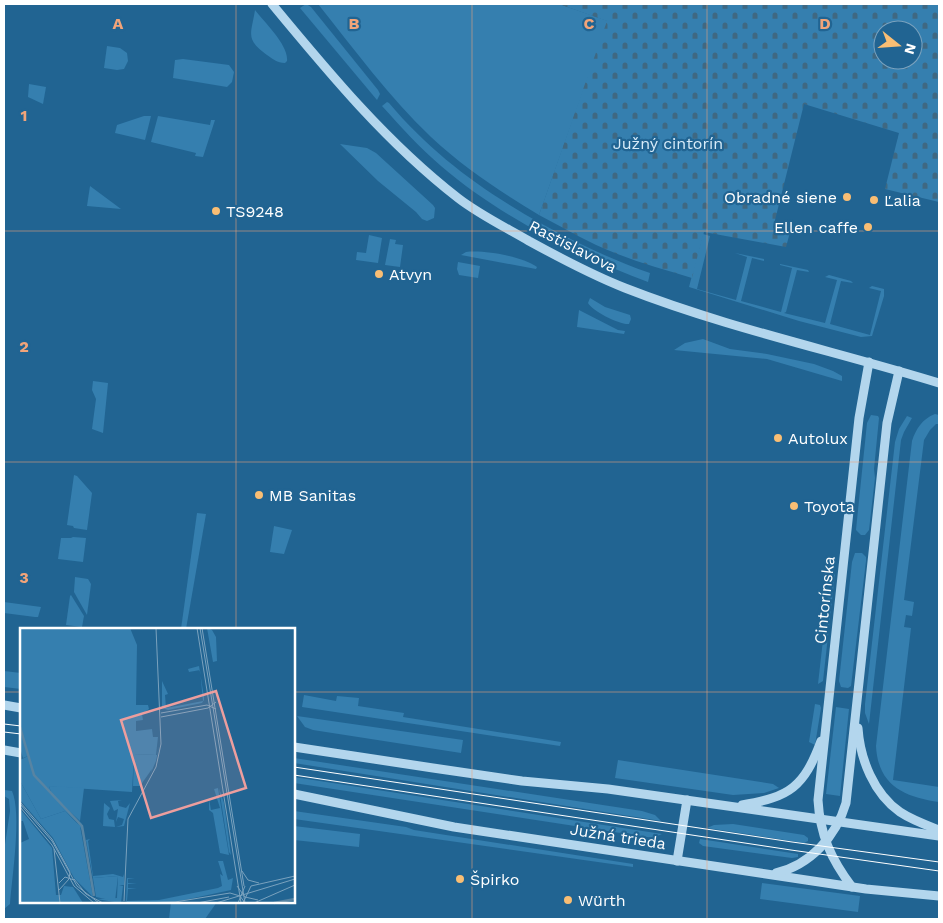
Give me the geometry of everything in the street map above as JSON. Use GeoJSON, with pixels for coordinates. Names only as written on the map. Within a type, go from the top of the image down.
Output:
{"type":"FeatureCollection","features":[{"type":"Feature","properties":{"kind":"street","name":"Rastislavova"},"geometry":{"type":"LineString","coordinates":[[272,4],[358,104],[395,142],[459,199],[481,214],[579,268],[624,288],[675,307],[939,383]]}},
{"type":"Feature","properties":{"kind":"street","name":"Cintorínska"},"geometry":{"type":"LineString","coordinates":[[852,886],[842,873],[825,841],[819,820],[818,800],[858,428],[869,362]]}},
{"type":"Feature","properties":{"kind":"street"},"geometry":{"type":"LineString","coordinates":[[771,875],[802,863],[825,841],[838,822],[846,803],[887,423],[899,371]]}},
{"type":"Feature","properties":{"kind":"street"},"geometry":{"type":"LineString","coordinates":[[857,703],[859,740],[862,753],[870,774],[880,792],[886,800],[902,813],[920,823],[939,830]]}},
{"type":"Feature","properties":{"kind":"street"},"geometry":{"type":"LineString","coordinates":[[4,705],[20,708]]}},
{"type":"Feature","properties":{"kind":"street"},"geometry":{"type":"LineString","coordinates":[[733,806],[768,800],[798,784],[810,769],[826,727]]}},
{"type":"Feature","properties":{"kind":"street"},"geometry":{"type":"LineString","coordinates":[[295,747],[522,781],[608,789],[939,836]]}},
{"type":"Feature","properties":{"kind":"street"},"geometry":{"type":"LineString","coordinates":[[4,750],[20,753]]}},
{"type":"Feature","properties":{"kind":"street","name":"Južná trieda"},"geometry":{"type":"LineString","coordinates":[[295,794],[454,826],[771,875],[939,896]]}},
{"type":"Feature","properties":{"kind":"street"},"geometry":{"type":"LineString","coordinates":[[677,861],[687,800]]}},
{"type":"Feature","properties":{"kind":"green space"},"geometry":{"type":"Polygon","coordinates":[[[306,4],[311,7],[378,90],[380,94],[377,100],[300,8],[306,4]]]}},
{"type":"Feature","properties":{"kind":"green space"},"geometry":{"type":"Polygon","coordinates":[[[318,4],[559,4],[608,21],[539,215],[483,179],[431,137],[386,89],[318,4]]]}},
{"type":"Feature","properties":{"kind":"green space","name":"Južný cintorín"},"geometry":{"type":"Polygon","coordinates":[[[559,4],[939,4],[939,202],[885,189],[899,133],[804,104],[773,228],[790,232],[786,247],[704,232],[692,278],[605,249],[539,215],[607,21],[559,4]]]}},
{"type":"Feature","properties":{"kind":"green space"},"geometry":{"type":"Polygon","coordinates":[[[255,10],[284,48],[287,55],[285,63],[277,62],[255,45],[252,40],[251,31],[255,10]]]}},
{"type":"Feature","properties":{"kind":"green space"},"geometry":{"type":"Polygon","coordinates":[[[107,46],[120,48],[127,53],[128,61],[124,69],[104,68],[107,46]]]}},
{"type":"Feature","properties":{"kind":"green space"},"geometry":{"type":"Polygon","coordinates":[[[183,59],[229,65],[234,72],[232,82],[227,87],[173,78],[175,60],[183,59]]]}},
{"type":"Feature","properties":{"kind":"green space"},"geometry":{"type":"Polygon","coordinates":[[[29,84],[46,87],[43,104],[28,97],[29,84]]]}},
{"type":"Feature","properties":{"kind":"green space"},"geometry":{"type":"Polygon","coordinates":[[[387,102],[423,139],[479,185],[568,238],[608,257],[650,273],[648,282],[594,260],[540,233],[463,184],[418,145],[382,106],[387,102]]]}},
{"type":"Feature","properties":{"kind":"green space"},"geometry":{"type":"Polygon","coordinates":[[[144,116],[151,116],[145,140],[115,133],[117,125],[144,116]]]}},
{"type":"Feature","properties":{"kind":"green space"},"geometry":{"type":"Polygon","coordinates":[[[158,116],[210,125],[211,120],[215,120],[203,157],[195,156],[196,153],[151,142],[158,116]]]}},
{"type":"Feature","properties":{"kind":"green space"},"geometry":{"type":"Polygon","coordinates":[[[340,144],[367,148],[376,153],[433,205],[435,208],[434,218],[427,221],[422,219],[378,181],[340,144]]]}},
{"type":"Feature","properties":{"kind":"green space"},"geometry":{"type":"Polygon","coordinates":[[[90,186],[121,209],[87,206],[90,186]]]}},
{"type":"Feature","properties":{"kind":"green space"},"geometry":{"type":"Polygon","coordinates":[[[703,234],[710,236],[697,289],[736,300],[747,257],[735,253],[764,259],[764,261],[752,258],[741,301],[781,312],[792,268],[780,264],[808,270],[809,272],[797,270],[786,312],[784,313],[825,323],[837,280],[825,277],[829,275],[853,283],[841,281],[830,324],[870,335],[881,291],[869,288],[872,286],[884,289],[884,296],[872,336],[861,337],[799,321],[689,287],[703,234]]]}},
{"type":"Feature","properties":{"kind":"green space"},"geometry":{"type":"Polygon","coordinates":[[[369,235],[382,238],[378,263],[356,260],[357,252],[366,253],[369,235]]]}},
{"type":"Feature","properties":{"kind":"green space"},"geometry":{"type":"Polygon","coordinates":[[[390,239],[396,240],[395,244],[403,245],[400,267],[385,265],[390,239]]]}},
{"type":"Feature","properties":{"kind":"green space"},"geometry":{"type":"Polygon","coordinates":[[[466,252],[503,255],[522,260],[537,267],[536,269],[461,255],[466,252]]]}},
{"type":"Feature","properties":{"kind":"green space"},"geometry":{"type":"Polygon","coordinates":[[[458,262],[480,266],[478,278],[459,275],[457,269],[458,262]]]}},
{"type":"Feature","properties":{"kind":"green space"},"geometry":{"type":"Polygon","coordinates":[[[590,298],[605,307],[630,315],[629,324],[613,320],[595,310],[588,303],[590,298]]]}},
{"type":"Feature","properties":{"kind":"green space"},"geometry":{"type":"Polygon","coordinates":[[[579,310],[618,330],[625,331],[624,334],[577,327],[579,310]]]}},
{"type":"Feature","properties":{"kind":"green space"},"geometry":{"type":"Polygon","coordinates":[[[703,339],[730,349],[767,354],[814,364],[842,376],[842,381],[767,359],[674,350],[685,343],[703,339]]]}},
{"type":"Feature","properties":{"kind":"green space"},"geometry":{"type":"Polygon","coordinates":[[[93,381],[108,383],[103,433],[92,429],[96,399],[92,390],[93,381]]]}},
{"type":"Feature","properties":{"kind":"green space"},"geometry":{"type":"Polygon","coordinates":[[[935,414],[939,415],[939,424],[936,424],[930,430],[924,440],[904,600],[914,602],[912,616],[906,615],[904,627],[911,628],[893,780],[939,787],[939,802],[905,793],[888,780],[878,760],[876,746],[912,441],[920,425],[935,414]]]}},
{"type":"Feature","properties":{"kind":"green space"},"geometry":{"type":"Polygon","coordinates":[[[871,415],[878,416],[879,418],[874,469],[875,478],[869,530],[865,535],[861,535],[856,530],[867,423],[871,415]]]}},
{"type":"Feature","properties":{"kind":"green space"},"geometry":{"type":"Polygon","coordinates":[[[907,416],[912,418],[901,440],[869,724],[865,713],[865,704],[895,442],[899,429],[907,416]]]}},
{"type":"Feature","properties":{"kind":"green space"},"geometry":{"type":"Polygon","coordinates":[[[74,475],[92,493],[87,530],[67,525],[74,475]]]}},
{"type":"Feature","properties":{"kind":"green space"},"geometry":{"type":"Polygon","coordinates":[[[197,513],[206,514],[186,628],[181,628],[197,513]]]}},
{"type":"Feature","properties":{"kind":"green space"},"geometry":{"type":"Polygon","coordinates":[[[274,526],[292,530],[284,554],[270,552],[274,526]]]}},
{"type":"Feature","properties":{"kind":"green space"},"geometry":{"type":"Polygon","coordinates":[[[61,538],[86,538],[83,562],[58,559],[61,538]]]}},
{"type":"Feature","properties":{"kind":"green space"},"geometry":{"type":"Polygon","coordinates":[[[855,553],[862,553],[866,557],[866,561],[851,686],[848,688],[841,687],[839,681],[852,562],[855,553]]]}},
{"type":"Feature","properties":{"kind":"green space"},"geometry":{"type":"Polygon","coordinates":[[[831,569],[835,573],[823,681],[818,684],[831,569]]]}},
{"type":"Feature","properties":{"kind":"green space"},"geometry":{"type":"Polygon","coordinates":[[[75,577],[88,579],[91,584],[87,615],[74,592],[75,577]]]}},
{"type":"Feature","properties":{"kind":"green space"},"geometry":{"type":"Polygon","coordinates":[[[71,595],[84,616],[82,627],[66,625],[71,595]]]}},
{"type":"Feature","properties":{"kind":"green space"},"geometry":{"type":"Polygon","coordinates":[[[4,602],[41,607],[38,617],[4,613],[4,602]]]}},
{"type":"Feature","properties":{"kind":"green space"},"geometry":{"type":"Polygon","coordinates":[[[4,671],[20,673],[20,689],[4,687],[4,671]]]}},
{"type":"Feature","properties":{"kind":"green space"},"geometry":{"type":"Polygon","coordinates":[[[304,695],[336,701],[337,696],[359,698],[358,706],[404,713],[403,717],[561,742],[560,746],[302,707],[304,695]]]}},
{"type":"Feature","properties":{"kind":"green space"},"geometry":{"type":"Polygon","coordinates":[[[815,704],[820,705],[821,708],[815,745],[809,742],[815,704]]]}},
{"type":"Feature","properties":{"kind":"green space"},"geometry":{"type":"Polygon","coordinates":[[[836,707],[849,709],[840,796],[826,794],[836,707]]]}},
{"type":"Feature","properties":{"kind":"green space"},"geometry":{"type":"Polygon","coordinates":[[[297,716],[463,740],[461,753],[313,730],[305,727],[297,716]]]}},
{"type":"Feature","properties":{"kind":"green space"},"geometry":{"type":"Polygon","coordinates":[[[295,758],[642,811],[655,815],[661,821],[295,763],[295,758]]]}},
{"type":"Feature","properties":{"kind":"green space"},"geometry":{"type":"Polygon","coordinates":[[[618,760],[773,784],[779,788],[764,793],[733,795],[615,778],[618,760]]]}},
{"type":"Feature","properties":{"kind":"green space"},"geometry":{"type":"Polygon","coordinates":[[[295,777],[662,834],[653,838],[295,783],[295,777]]]}},
{"type":"Feature","properties":{"kind":"green space"},"geometry":{"type":"Polygon","coordinates":[[[4,790],[12,791],[15,801],[16,830],[10,904],[4,909],[4,851],[10,811],[9,799],[4,796],[4,790]]]}},
{"type":"Feature","properties":{"kind":"green space"},"geometry":{"type":"Polygon","coordinates":[[[295,811],[633,864],[633,867],[295,819],[295,811]]]}},
{"type":"Feature","properties":{"kind":"green space"},"geometry":{"type":"Polygon","coordinates":[[[733,824],[804,835],[808,838],[808,841],[804,843],[707,828],[714,825],[733,824]]]}},
{"type":"Feature","properties":{"kind":"green space"},"geometry":{"type":"Polygon","coordinates":[[[295,826],[360,834],[359,847],[295,840],[295,826]]]}},
{"type":"Feature","properties":{"kind":"green space"},"geometry":{"type":"Polygon","coordinates":[[[700,839],[798,854],[798,857],[792,858],[703,846],[699,843],[700,839]]]}},
{"type":"Feature","properties":{"kind":"green space"},"geometry":{"type":"Polygon","coordinates":[[[762,883],[860,896],[858,912],[760,899],[762,883]]]}},
{"type":"Feature","properties":{"kind":"green space"},"geometry":{"type":"Polygon","coordinates":[[[171,903],[216,903],[205,919],[169,919],[171,903]]]}},
{"type":"Feature","properties":{"kind":"tram line"},"geometry":{"type":"LineString","coordinates":[[4,724],[20,726]]}},
{"type":"Feature","properties":{"kind":"tram line"},"geometry":{"type":"LineString","coordinates":[[4,732],[20,734]]}},
{"type":"Feature","properties":{"kind":"tram line"},"geometry":{"type":"LineString","coordinates":[[295,767],[792,842],[939,862]]}},
{"type":"Feature","properties":{"kind":"tram line"},"geometry":{"type":"LineString","coordinates":[[295,775],[939,871]]}},
{"type":"Feature","properties":{"kind":"place","name":"Obradné siene"},"geometry":{"type":"Point","coordinates":[847,197]}},
{"type":"Feature","properties":{"kind":"place","name":"Ľalia"},"geometry":{"type":"Point","coordinates":[874,200]}},
{"type":"Feature","properties":{"kind":"place","name":"TS9248"},"geometry":{"type":"Point","coordinates":[216,211]}},
{"type":"Feature","properties":{"kind":"place","name":"Ellen caffe"},"geometry":{"type":"Point","coordinates":[868,227]}},
{"type":"Feature","properties":{"kind":"place","name":"Atvyn"},"geometry":{"type":"Point","coordinates":[379,274]}},
{"type":"Feature","properties":{"kind":"place","name":"Autolux"},"geometry":{"type":"Point","coordinates":[778,438]}},
{"type":"Feature","properties":{"kind":"place","name":"MB Sanitas"},"geometry":{"type":"Point","coordinates":[259,495]}},
{"type":"Feature","properties":{"kind":"place","name":"Toyota"},"geometry":{"type":"Point","coordinates":[794,506]}},
{"type":"Feature","properties":{"kind":"place","name":"Špirko"},"geometry":{"type":"Point","coordinates":[460,879]}},
{"type":"Feature","properties":{"kind":"place","name":"Würth"},"geometry":{"type":"Point","coordinates":[568,900]}}]}
